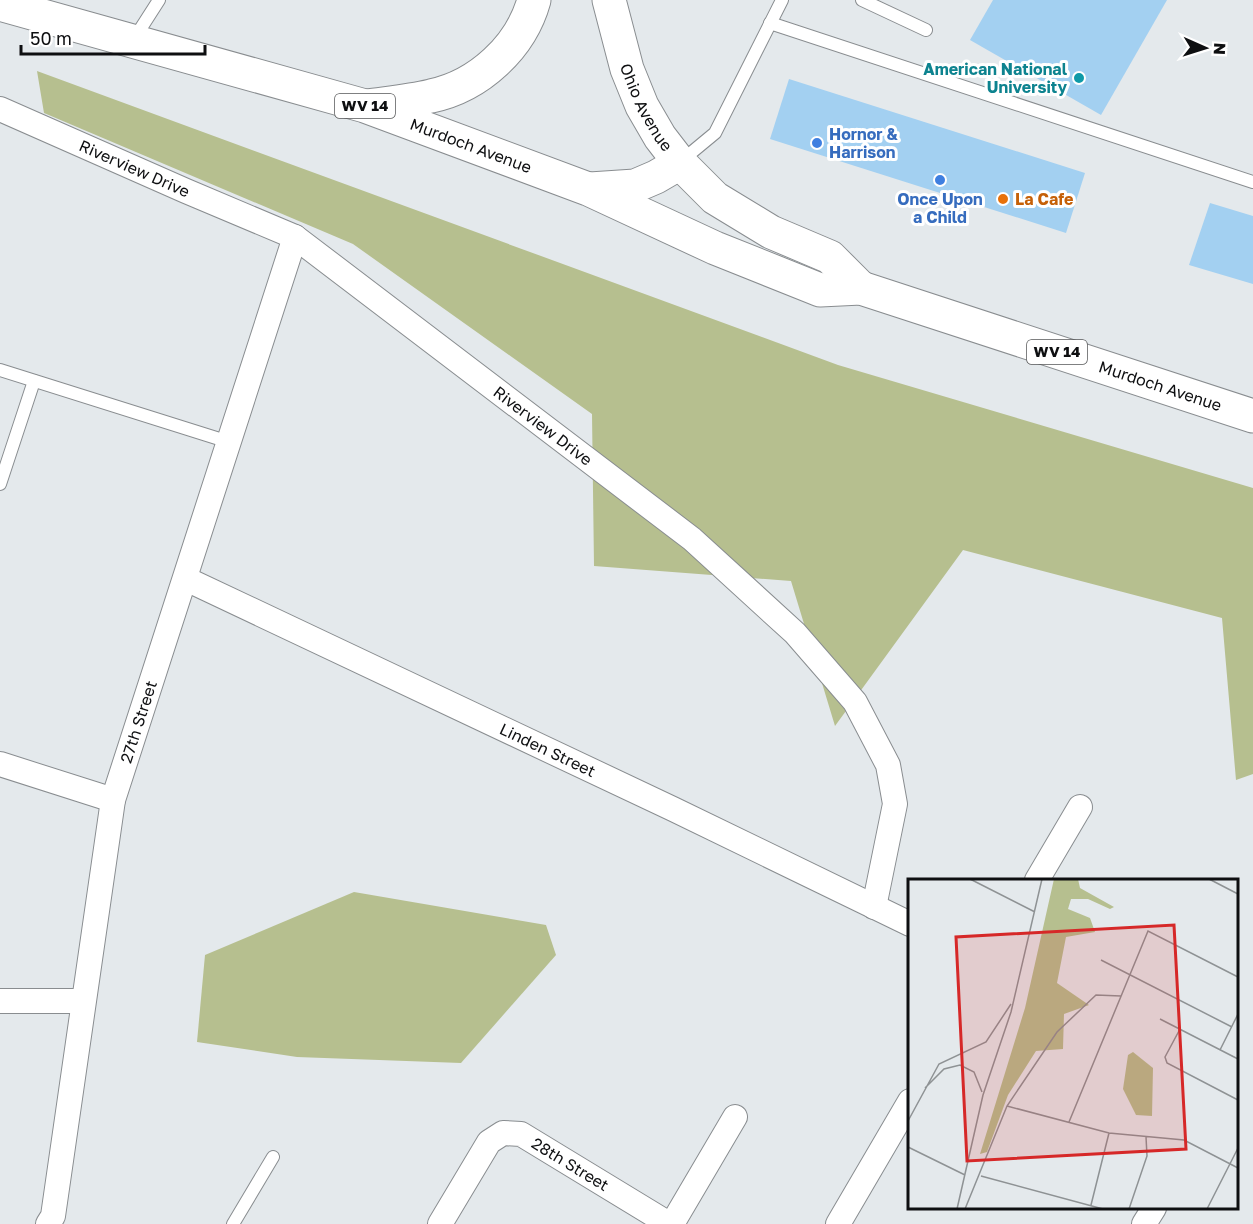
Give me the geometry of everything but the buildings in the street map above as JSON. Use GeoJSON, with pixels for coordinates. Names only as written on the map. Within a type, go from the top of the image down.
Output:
{"type":"FeatureCollection","features":[{"type":"Feature","properties":{"kind":"main road"},"geometry":{"type":"LineString","coordinates":[[366,106],[433,96],[465,83],[494,64],[514,43],[529,18],[534,0]]}},
{"type":"Feature","properties":{"kind":"main road","name":"Ohio Avenue"},"geometry":{"type":"LineString","coordinates":[[609,0],[627,69],[642,106],[660,137],[680,163],[715,198]]}},
{"type":"Feature","properties":{"kind":"main road","name":"Murdoch Avenue"},"geometry":{"type":"LineString","coordinates":[[0,4],[366,106],[588,189],[715,248],[819,290],[861,288],[1253,416]]}},
{"type":"Feature","properties":{"kind":"main road"},"geometry":{"type":"LineString","coordinates":[[588,189],[635,186],[680,163]]}},
{"type":"Feature","properties":{"kind":"main road","name":"Murdoch Avenue"},"geometry":{"type":"LineString","coordinates":[[715,198],[771,232],[830,257],[861,288]]}},
{"type":"Feature","properties":{"kind":"street","name":"Riverview Drive"},"geometry":{"type":"LineString","coordinates":[[0,109],[295,237],[692,539],[795,633],[855,702],[888,765],[895,804],[874,907]]}},
{"type":"Feature","properties":{"kind":"street","name":"27th Street"},"geometry":{"type":"LineString","coordinates":[[48,1224],[53,1216],[113,800],[295,237]]}},
{"type":"Feature","properties":{"kind":"street","name":"Linden Street"},"geometry":{"type":"LineString","coordinates":[[186,579],[673,809],[908,924]]}},
{"type":"Feature","properties":{"kind":"street"},"geometry":{"type":"LineString","coordinates":[[0,764],[113,800]]}},
{"type":"Feature","properties":{"kind":"street"},"geometry":{"type":"LineString","coordinates":[[1038,879],[1080,807]]}},
{"type":"Feature","properties":{"kind":"street"},"geometry":{"type":"LineString","coordinates":[[0,1001],[83,1001]]}},
{"type":"Feature","properties":{"kind":"street"},"geometry":{"type":"LineString","coordinates":[[838,1224],[908,1103]]}},
{"type":"Feature","properties":{"kind":"street"},"geometry":{"type":"LineString","coordinates":[[671,1224],[735,1117]]}},
{"type":"Feature","properties":{"kind":"street","name":"28th Street"},"geometry":{"type":"LineString","coordinates":[[440,1224],[489,1142],[503,1133],[521,1134],[671,1224]]}},
{"type":"Feature","properties":{"kind":"street"},"geometry":{"type":"LineString","coordinates":[[1144,1224],[1153,1209]]}},
{"type":"Feature","properties":{"kind":"lane"},"geometry":{"type":"LineString","coordinates":[[133,41],[159,0]]}},
{"type":"Feature","properties":{"kind":"lane"},"geometry":{"type":"LineString","coordinates":[[680,163],[716,133],[782,0]]}},
{"type":"Feature","properties":{"kind":"lane"},"geometry":{"type":"LineString","coordinates":[[862,0],[926,30]]}},
{"type":"Feature","properties":{"kind":"lane"},"geometry":{"type":"LineString","coordinates":[[770,23],[1253,182]]}},
{"type":"Feature","properties":{"kind":"lane"},"geometry":{"type":"LineString","coordinates":[[0,370],[229,442]]}},
{"type":"Feature","properties":{"kind":"lane"},"geometry":{"type":"LineString","coordinates":[[0,484],[34,381]]}},
{"type":"Feature","properties":{"kind":"lane"},"geometry":{"type":"LineString","coordinates":[[233,1224],[273,1157]]}},
{"type":"Feature","properties":{"kind":"green space"},"geometry":{"type":"Polygon","coordinates":[[[37,71],[838,365],[1253,488],[1253,774],[1236,780],[1222,618],[963,550],[835,726],[791,581],[594,566],[592,414],[353,244],[44,113],[37,71]]]}},
{"type":"Feature","properties":{"kind":"green space"},"geometry":{"type":"Polygon","coordinates":[[[354,892],[546,925],[556,955],[461,1063],[297,1057],[197,1042],[205,955],[354,892]]]}},
{"type":"Feature","properties":{"kind":"place","name":"American National University"},"geometry":{"type":"Point","coordinates":[1079,78]}},
{"type":"Feature","properties":{"kind":"place","name":"Hornor & Harrison"},"geometry":{"type":"Point","coordinates":[817,143]}},
{"type":"Feature","properties":{"kind":"place","name":"Once Upon a Child"},"geometry":{"type":"Point","coordinates":[940,180]}},
{"type":"Feature","properties":{"kind":"place","name":"La Cafe"},"geometry":{"type":"Point","coordinates":[1003,199]}}]}
